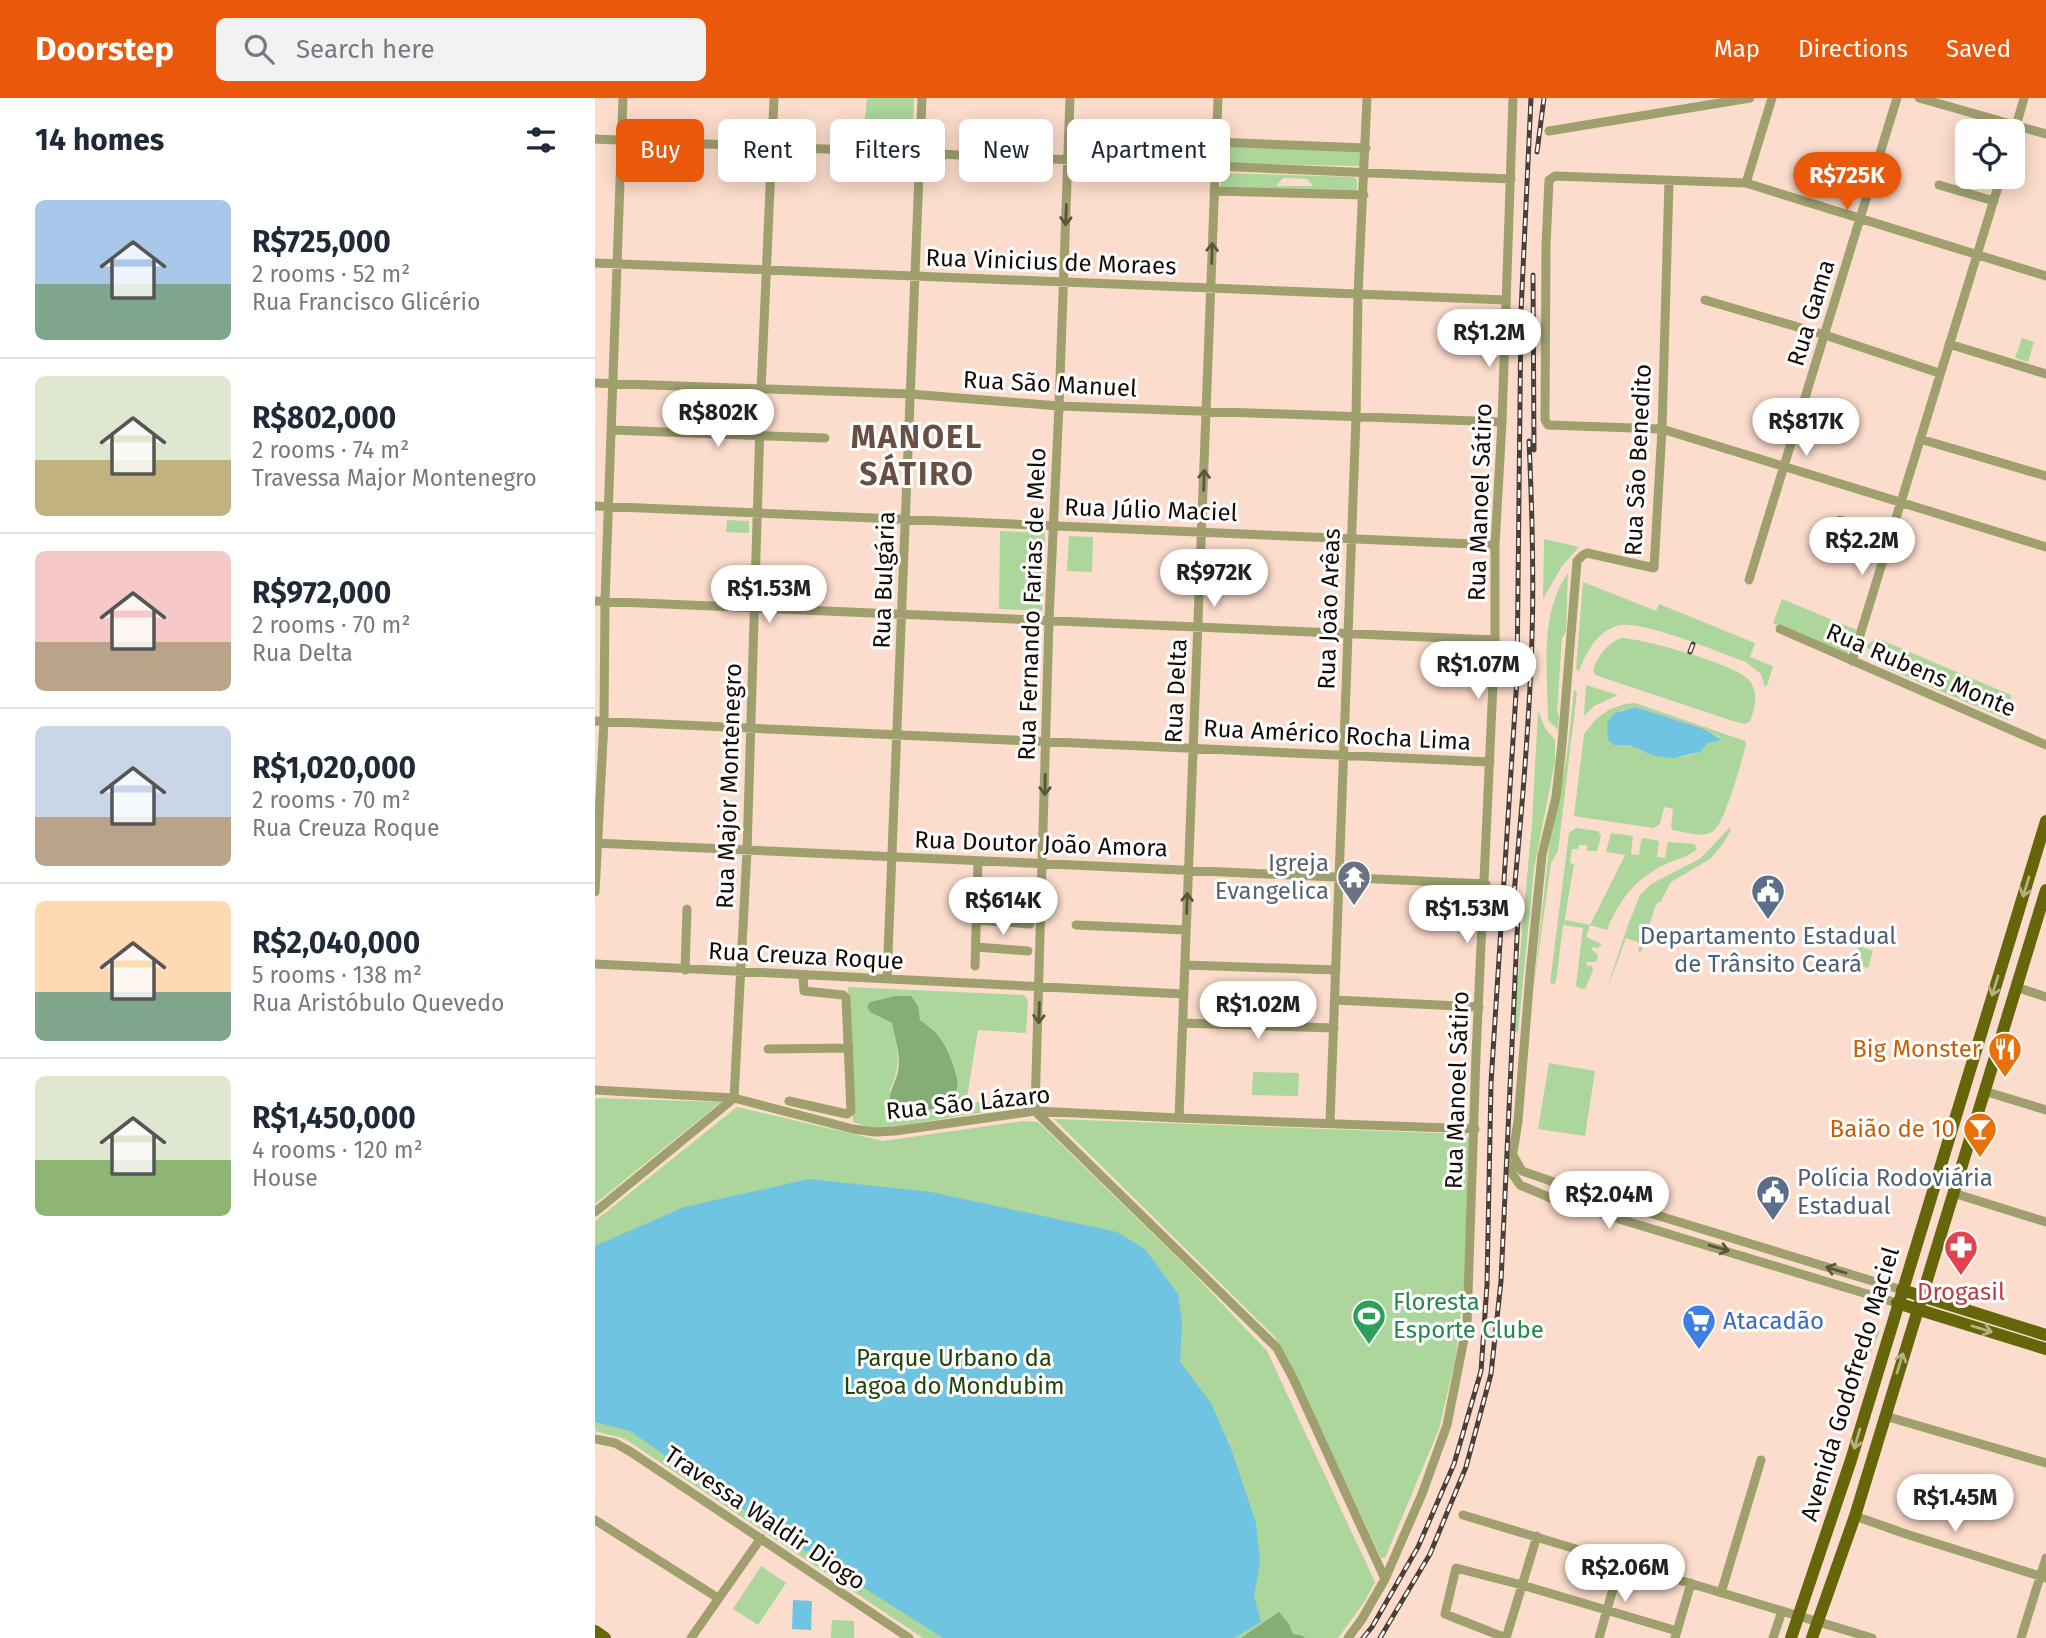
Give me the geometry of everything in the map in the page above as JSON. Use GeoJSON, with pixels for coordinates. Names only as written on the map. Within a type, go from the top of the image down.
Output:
{"type":"FeatureCollection","features":[{"type":"Feature","properties":{"kind":"main road","name":"Avenida Godofredo Maciel"},"geometry":{"type":"LineString","coordinates":[[1791,1638],[1851,1460],[2046,821]]}},
{"type":"Feature","properties":{"kind":"main road","name":"Avenida Godofredo Maciel"},"geometry":{"type":"LineString","coordinates":[[1812,1638],[1855,1516],[2046,890]]}},
{"type":"Feature","properties":{"kind":"main road"},"geometry":{"type":"LineString","coordinates":[[1955,1118],[1974,1124]]}},
{"type":"Feature","properties":{"kind":"main road"},"geometry":{"type":"LineString","coordinates":[[1940,1164],[1960,1170]]}},
{"type":"Feature","properties":{"kind":"main road"},"geometry":{"type":"LineString","coordinates":[[1899,1297],[2046,1335]]}},
{"type":"Feature","properties":{"kind":"main road"},"geometry":{"type":"LineString","coordinates":[[1920,1303],[2046,1349]]}},
{"type":"Feature","properties":{"kind":"main road"},"geometry":{"type":"LineString","coordinates":[[1823,1541],[1843,1549]]}},
{"type":"Feature","properties":{"kind":"main road"},"geometry":{"type":"LineString","coordinates":[[1817,1563],[1836,1571]]}},
{"type":"Feature","properties":{"kind":"main road"},"geometry":{"type":"LineString","coordinates":[[595,1631],[605,1638]]}},
{"type":"Feature","properties":{"kind":"street"},"geometry":{"type":"LineString","coordinates":[[622,119],[623,98]]}},
{"type":"Feature","properties":{"kind":"street","name":"Rua Major Montenegro"},"geometry":{"type":"LineString","coordinates":[[773,119],[774,98]]}},
{"type":"Feature","properties":{"kind":"street","name":"Rua Bulgária"},"geometry":{"type":"LineString","coordinates":[[921,119],[922,98]]}},
{"type":"Feature","properties":{"kind":"street","name":"Rua Fernando Farias de Melo"},"geometry":{"type":"LineString","coordinates":[[1069,119],[1070,98]]}},
{"type":"Feature","properties":{"kind":"street","name":"Rua Delta"},"geometry":{"type":"LineString","coordinates":[[1217,119],[1218,98]]}},
{"type":"Feature","properties":{"kind":"street","name":"Rua João Arêas"},"geometry":{"type":"LineString","coordinates":[[1330,1122],[1367,98]]}},
{"type":"Feature","properties":{"kind":"street","name":"Rua Manoel Sátiro"},"geometry":{"type":"LineString","coordinates":[[1348,1638],[1385,1579],[1431,1470],[1456,1389],[1467,1324],[1486,884],[1495,640],[1495,545],[1513,98]]}},
{"type":"Feature","properties":{"kind":"street"},"geometry":{"type":"LineString","coordinates":[[1685,98],[1687,109]]}},
{"type":"Feature","properties":{"kind":"street"},"geometry":{"type":"LineString","coordinates":[[1549,131],[1750,98]]}},
{"type":"Feature","properties":{"kind":"street"},"geometry":{"type":"LineString","coordinates":[[1746,183],[1772,98]]}},
{"type":"Feature","properties":{"kind":"street","name":"Rua Gama"},"geometry":{"type":"LineString","coordinates":[[1749,580],[1898,98]]}},
{"type":"Feature","properties":{"kind":"street"},"geometry":{"type":"LineString","coordinates":[[1919,98],[1994,119]]}},
{"type":"Feature","properties":{"kind":"street"},"geometry":{"type":"LineString","coordinates":[[2018,119],[2024,98]]}},
{"type":"Feature","properties":{"kind":"street"},"geometry":{"type":"LineString","coordinates":[[2025,128],[2046,134]]}},
{"type":"Feature","properties":{"kind":"street"},"geometry":{"type":"LineString","coordinates":[[595,139],[616,140]]}},
{"type":"Feature","properties":{"kind":"street"},"geometry":{"type":"LineString","coordinates":[[1230,143],[1366,148]]}},
{"type":"Feature","properties":{"kind":"street"},"geometry":{"type":"LineString","coordinates":[[945,154],[1067,160]]}},
{"type":"Feature","properties":{"kind":"street"},"geometry":{"type":"LineString","coordinates":[[1230,167],[1511,179]]}},
{"type":"Feature","properties":{"kind":"street"},"geometry":{"type":"LineString","coordinates":[[2046,276],[1746,183],[1555,176],[1549,180],[1545,420],[1552,426],[1662,429],[2046,547]]}},
{"type":"Feature","properties":{"kind":"street","name":"Rua São Benedito"},"geometry":{"type":"LineString","coordinates":[[1514,1157],[1542,855],[1556,797],[1562,744],[1577,561],[1587,553],[1654,568],[1662,429],[1668,181]]}},
{"type":"Feature","properties":{"kind":"street"},"geometry":{"type":"LineString","coordinates":[[595,892],[600,601],[613,430],[621,182]]}},
{"type":"Feature","properties":{"kind":"street","name":"Rua Major Montenegro"},"geometry":{"type":"LineString","coordinates":[[734,1098],[747,851],[770,182]]}},
{"type":"Feature","properties":{"kind":"street","name":"Rua Bulgária"},"geometry":{"type":"LineString","coordinates":[[887,979],[919,182]]}},
{"type":"Feature","properties":{"kind":"street","name":"Rua Fernando Farias de Melo"},"geometry":{"type":"LineString","coordinates":[[1035,1111],[1049,620],[1067,182]]}},
{"type":"Feature","properties":{"kind":"street","name":"Rua Delta"},"geometry":{"type":"LineString","coordinates":[[1179,1118],[1214,182]]}},
{"type":"Feature","properties":{"kind":"street"},"geometry":{"type":"LineString","coordinates":[[1939,185],[1994,201]]}},
{"type":"Feature","properties":{"kind":"street"},"geometry":{"type":"LineString","coordinates":[[1852,662],[1998,189]]}},
{"type":"Feature","properties":{"kind":"street"},"geometry":{"type":"LineString","coordinates":[[1214,191],[1364,195]]}},
{"type":"Feature","properties":{"kind":"street","name":"Rua Vinicius de Moraes"},"geometry":{"type":"LineString","coordinates":[[595,263],[1506,300]]}},
{"type":"Feature","properties":{"kind":"street"},"geometry":{"type":"LineString","coordinates":[[1705,300],[1754,318],[1825,335],[1939,373]]}},
{"type":"Feature","properties":{"kind":"street"},"geometry":{"type":"LineString","coordinates":[[1949,344],[2046,374]]}},
{"type":"Feature","properties":{"kind":"street","name":"Rua São Manuel"},"geometry":{"type":"LineString","coordinates":[[595,383],[761,391],[910,394],[1059,406],[1502,422]]}},
{"type":"Feature","properties":{"kind":"street"},"geometry":{"type":"LineString","coordinates":[[613,430],[825,438]]}},
{"type":"Feature","properties":{"kind":"street"},"geometry":{"type":"LineString","coordinates":[[1920,439],[2046,476]]}},
{"type":"Feature","properties":{"kind":"street","name":"Rua Júlio Maciel"},"geometry":{"type":"LineString","coordinates":[[595,506],[1495,545]]}},
{"type":"Feature","properties":{"kind":"street"},"geometry":{"type":"LineString","coordinates":[[1840,520],[1891,534]]}},
{"type":"Feature","properties":{"kind":"street"},"geometry":{"type":"LineString","coordinates":[[600,601],[1495,640]]}},
{"type":"Feature","properties":{"kind":"street","name":"Rua Rubens Monte"},"geometry":{"type":"LineString","coordinates":[[1780,629],[2046,745]]}},
{"type":"Feature","properties":{"kind":"street","name":"Rua Américo Rocha Lima"},"geometry":{"type":"LineString","coordinates":[[599,721],[1490,762]]}},
{"type":"Feature","properties":{"kind":"street","name":"Rua Doutor João Amora"},"geometry":{"type":"LineString","coordinates":[[596,843],[1486,884]]}},
{"type":"Feature","properties":{"kind":"street"},"geometry":{"type":"LineString","coordinates":[[975,966],[978,861]]}},
{"type":"Feature","properties":{"kind":"street"},"geometry":{"type":"LineString","coordinates":[[978,895],[1030,898]]}},
{"type":"Feature","properties":{"kind":"street"},"geometry":{"type":"LineString","coordinates":[[685,970],[687,909]]}},
{"type":"Feature","properties":{"kind":"street"},"geometry":{"type":"LineString","coordinates":[[977,920],[1030,924]]}},
{"type":"Feature","properties":{"kind":"street"},"geometry":{"type":"LineString","coordinates":[[1076,925],[1186,930]]}},
{"type":"Feature","properties":{"kind":"street"},"geometry":{"type":"LineString","coordinates":[[976,947],[1028,951]]}},
{"type":"Feature","properties":{"kind":"street","name":"Rua Creuza Roque"},"geometry":{"type":"LineString","coordinates":[[595,964],[1184,994]]}},
{"type":"Feature","properties":{"kind":"street"},"geometry":{"type":"LineString","coordinates":[[1185,965],[1336,970]]}},
{"type":"Feature","properties":{"kind":"street"},"geometry":{"type":"LineString","coordinates":[[789,1101],[849,1114],[851,1111],[846,996],[806,992],[803,976]]}},
{"type":"Feature","properties":{"kind":"street"},"geometry":{"type":"LineString","coordinates":[[2016,987],[2046,997]]}},
{"type":"Feature","properties":{"kind":"street"},"geometry":{"type":"LineString","coordinates":[[1335,1000],[1479,1007]]}},
{"type":"Feature","properties":{"kind":"street"},"geometry":{"type":"LineString","coordinates":[[1183,1023],[1334,1028]]}},
{"type":"Feature","properties":{"kind":"street"},"geometry":{"type":"LineString","coordinates":[[768,1049],[849,1048]]}},
{"type":"Feature","properties":{"kind":"street","name":"Rua São Lázaro"},"geometry":{"type":"LineString","coordinates":[[595,1090],[734,1098],[853,1129],[875,1132],[1035,1111],[1475,1129]]}},
{"type":"Feature","properties":{"kind":"street"},"geometry":{"type":"LineString","coordinates":[[1984,1091],[2046,1110]]}},
{"type":"Feature","properties":{"kind":"street"},"geometry":{"type":"LineString","coordinates":[[595,1212],[734,1098]]}},
{"type":"Feature","properties":{"kind":"street"},"geometry":{"type":"LineString","coordinates":[[1035,1111],[1277,1348],[1385,1579]]}},
{"type":"Feature","properties":{"kind":"street"},"geometry":{"type":"LineString","coordinates":[[1514,1157],[1523,1171],[1899,1297]]}},
{"type":"Feature","properties":{"kind":"street"},"geometry":{"type":"LineString","coordinates":[[1514,1157],[1511,1165],[1513,1175],[1520,1185],[1553,1199],[1899,1297]]}},
{"type":"Feature","properties":{"kind":"street"},"geometry":{"type":"LineString","coordinates":[[1953,1193],[2046,1222]]}},
{"type":"Feature","properties":{"kind":"street"},"geometry":{"type":"LineString","coordinates":[[1593,1210],[1597,1197]]}},
{"type":"Feature","properties":{"kind":"street"},"geometry":{"type":"LineString","coordinates":[[1885,1416],[2046,1463]]}},
{"type":"Feature","properties":{"kind":"street","name":"Travessa Waldir Diogo"},"geometry":{"type":"LineString","coordinates":[[595,1439],[615,1443],[631,1452],[909,1638]]}},
{"type":"Feature","properties":{"kind":"street"},"geometry":{"type":"LineString","coordinates":[[1721,1593],[1761,1460]]}},
{"type":"Feature","properties":{"kind":"street"},"geometry":{"type":"LineString","coordinates":[[1463,1515],[1872,1638]]}},
{"type":"Feature","properties":{"kind":"street"},"geometry":{"type":"LineString","coordinates":[[1855,1516],[1906,1535],[2043,1577]]}},
{"type":"Feature","properties":{"kind":"street"},"geometry":{"type":"LineString","coordinates":[[595,1520],[717,1598]]}},
{"type":"Feature","properties":{"kind":"street"},"geometry":{"type":"LineString","coordinates":[[1537,1536],[1523,1585],[1506,1638],[1445,1614],[1458,1568],[1523,1585],[1608,1610],[1677,1634],[1691,1583]]}},
{"type":"Feature","properties":{"kind":"street"},"geometry":{"type":"LineString","coordinates":[[691,1638],[761,1538]]}},
{"type":"Feature","properties":{"kind":"street"},"geometry":{"type":"LineString","coordinates":[[2021,1638],[2043,1577],[2046,1558]]}},
{"type":"Feature","properties":{"kind":"street"},"geometry":{"type":"LineString","coordinates":[[1599,1638],[1621,1561]]}},
{"type":"Feature","properties":{"kind":"street"},"geometry":{"type":"LineString","coordinates":[[1773,1638],[1781,1611]]}},
{"type":"Feature","properties":{"kind":"green space"},"geometry":{"type":"Polygon","coordinates":[[[867,98],[914,98],[913,119],[865,119],[867,98]]]}},
{"type":"Feature","properties":{"kind":"green space"},"geometry":{"type":"Polygon","coordinates":[[[1230,146],[1361,150],[1360,166],[1230,163],[1230,146]]]}},
{"type":"Feature","properties":{"kind":"green space"},"geometry":{"type":"Polygon","coordinates":[[[1230,173],[1354,177],[1357,180],[1357,189],[1354,191],[1221,186],[1221,182],[1230,182],[1230,173]],[[1283,178],[1276,186],[1313,186],[1307,179],[1283,178]]]}},
{"type":"Feature","properties":{"kind":"green space"},"geometry":{"type":"Polygon","coordinates":[[[2022,338],[2034,342],[2028,362],[2015,358],[2022,338]]]}},
{"type":"Feature","properties":{"kind":"green space"},"geometry":{"type":"Polygon","coordinates":[[[727,520],[749,521],[749,533],[726,532],[727,520]]]}},
{"type":"Feature","properties":{"kind":"green space"},"geometry":{"type":"Polygon","coordinates":[[[1000,531],[1045,533],[1042,611],[999,609],[1000,531]]]}},
{"type":"Feature","properties":{"kind":"green space"},"geometry":{"type":"Polygon","coordinates":[[[1069,536],[1093,537],[1092,572],[1067,571],[1069,536]]]}},
{"type":"Feature","properties":{"kind":"green space"},"geometry":{"type":"Polygon","coordinates":[[[1544,539],[1579,547],[1562,566],[1543,599],[1544,539]]]}},
{"type":"Feature","properties":{"kind":"green space"},"geometry":{"type":"Polygon","coordinates":[[[1568,573],[1566,632],[1562,638],[1557,711],[1558,730],[1548,720],[1547,641],[1553,605],[1568,573]]]}},
{"type":"Feature","properties":{"kind":"green space"},"geometry":{"type":"Polygon","coordinates":[[[1583,582],[1656,611],[1659,604],[1755,643],[1750,657],[1773,666],[1767,686],[1765,687],[1761,674],[1746,662],[1660,632],[1627,625],[1616,626],[1603,633],[1589,651],[1579,671],[1576,669],[1583,582]]]}},
{"type":"Feature","properties":{"kind":"green space"},"geometry":{"type":"Polygon","coordinates":[[[1782,599],[1857,630],[1847,655],[1773,623],[1782,599]]]}},
{"type":"Feature","properties":{"kind":"green space"},"geometry":{"type":"Polygon","coordinates":[[[1621,638],[1688,653],[1741,674],[1749,680],[1755,695],[1750,721],[1745,724],[1733,721],[1595,675],[1593,670],[1600,655],[1621,638]]]}},
{"type":"Feature","properties":{"kind":"green space"},"geometry":{"type":"Polygon","coordinates":[[[1877,638],[2011,695],[2008,720],[1884,667],[1887,657],[1867,648],[1867,645],[1877,638]]]}},
{"type":"Feature","properties":{"kind":"green space"},"geometry":{"type":"Polygon","coordinates":[[[1586,685],[1618,695],[1594,706],[1584,716],[1586,685]]]}},
{"type":"Feature","properties":{"kind":"green space"},"geometry":{"type":"Polygon","coordinates":[[[1574,690],[1577,692],[1558,851],[1551,863],[1533,993],[1549,849],[1567,754],[1574,690]]]}},
{"type":"Feature","properties":{"kind":"green space"},"geometry":{"type":"Polygon","coordinates":[[[1635,703],[1745,741],[1727,806],[1712,832],[1698,835],[1673,830],[1673,809],[1664,807],[1660,824],[1653,828],[1574,816],[1584,734],[1596,719],[1610,709],[1635,703]],[[1635,707],[1619,711],[1620,745],[1654,754],[1688,756],[1708,743],[1722,739],[1704,729],[1635,707]]]}},
{"type":"Feature","properties":{"kind":"green space"},"geometry":{"type":"Polygon","coordinates":[[[1538,711],[1545,728],[1555,740],[1555,761],[1534,869],[1518,1033],[1513,1031],[1532,823],[1538,711]]]}},
{"type":"Feature","properties":{"kind":"green space"},"geometry":{"type":"Polygon","coordinates":[[[1576,828],[1598,831],[1601,836],[1597,851],[1587,851],[1587,845],[1572,849],[1570,863],[1574,864],[1564,924],[1566,920],[1590,925],[1586,937],[1602,944],[1591,949],[1598,955],[1596,962],[1587,962],[1586,965],[1592,966],[1593,970],[1585,989],[1576,985],[1583,928],[1563,925],[1556,982],[1550,983],[1569,833],[1576,828]]]}},
{"type":"Feature","properties":{"kind":"green space"},"geometry":{"type":"Polygon","coordinates":[[[1729,828],[1731,830],[1723,844],[1710,859],[1671,882],[1661,901],[1656,904],[1641,952],[1638,951],[1641,943],[1626,938],[1605,994],[1640,895],[1651,884],[1701,858],[1729,828]]]}},
{"type":"Feature","properties":{"kind":"green space"},"geometry":{"type":"Polygon","coordinates":[[[1611,833],[1633,836],[1631,854],[1639,855],[1641,840],[1644,838],[1659,841],[1657,857],[1665,858],[1668,842],[1694,844],[1697,849],[1638,882],[1618,908],[1607,930],[1590,925],[1625,855],[1606,852],[1611,833]]]}},
{"type":"Feature","properties":{"kind":"green space"},"geometry":{"type":"Polygon","coordinates":[[[719,870],[737,871],[735,907],[716,906],[719,870]]]}},
{"type":"Feature","properties":{"kind":"green space"},"geometry":{"type":"Polygon","coordinates":[[[1859,946],[1873,951],[1868,968],[1853,963],[1859,946]]]}},
{"type":"Feature","properties":{"kind":"green space"},"geometry":{"type":"Polygon","coordinates":[[[848,987],[1024,995],[1028,1000],[1026,1033],[978,1030],[966,1103],[988,1101],[990,1111],[887,1128],[872,1128],[853,1122],[848,987]],[[895,996],[870,1002],[870,1012],[892,1023],[894,1032],[897,1066],[889,1092],[956,1076],[948,1052],[930,1027],[920,1020],[911,996],[895,996]]]}},
{"type":"Feature","properties":{"kind":"green space"},"geometry":{"type":"Polygon","coordinates":[[[895,996],[911,996],[918,1006],[920,1020],[940,1038],[952,1062],[957,1088],[954,1095],[941,1106],[900,1113],[890,1105],[890,1095],[899,1065],[892,1023],[870,1012],[867,1007],[870,1002],[895,996]]]}},
{"type":"Feature","properties":{"kind":"green space"},"geometry":{"type":"Polygon","coordinates":[[[1549,1063],[1595,1071],[1585,1136],[1538,1129],[1549,1063]]]}},
{"type":"Feature","properties":{"kind":"green space"},"geometry":{"type":"Polygon","coordinates":[[[1253,1072],[1299,1073],[1298,1096],[1252,1095],[1253,1072]]]}},
{"type":"Feature","properties":{"kind":"green space"},"geometry":{"type":"Polygon","coordinates":[[[595,1098],[721,1102],[595,1204],[595,1098]]]}},
{"type":"Feature","properties":{"kind":"green space","name":"Parque Urbano da Lagoa do Mondubim"},"geometry":{"type":"Polygon","coordinates":[[[737,1107],[883,1141],[1024,1121],[1038,1122],[1190,1270],[1267,1351],[1375,1582],[1365,1601],[1338,1638],[923,1638],[625,1439],[595,1431],[595,1221],[737,1107]]]}},
{"type":"Feature","properties":{"kind":"green space","name":"Floresta Esporte Clube"},"geometry":{"type":"Polygon","coordinates":[[[1054,1119],[1465,1134],[1469,1139],[1464,1285],[1456,1356],[1439,1429],[1385,1558],[1381,1558],[1288,1358],[1274,1336],[1054,1119]]]}},
{"type":"Feature","properties":{"kind":"green space"},"geometry":{"type":"Polygon","coordinates":[[[1880,1330],[1867,1360],[1864,1381],[1858,1365],[1859,1352],[1866,1340],[1880,1330]]]}},
{"type":"Feature","properties":{"kind":"green space"},"geometry":{"type":"Polygon","coordinates":[[[761,1566],[786,1583],[758,1625],[733,1609],[761,1566]]]}},
{"type":"Feature","properties":{"kind":"green space"},"geometry":{"type":"Polygon","coordinates":[[[1279,1612],[1293,1634],[1305,1638],[1241,1638],[1279,1612]]]}},
{"type":"Feature","properties":{"kind":"green space"},"geometry":{"type":"Polygon","coordinates":[[[832,1620],[854,1621],[854,1638],[831,1638],[832,1620]]]}},
{"type":"Feature","properties":{"kind":"water"},"geometry":{"type":"Polygon","coordinates":[[[1635,707],[1704,729],[1722,740],[1708,743],[1700,752],[1673,758],[1654,756],[1629,745],[1614,745],[1608,740],[1607,723],[1615,713],[1635,707]]]}},
{"type":"Feature","properties":{"kind":"water","name":"Parque Urbano da Lagoa do Mondubim"},"geometry":{"type":"Polygon","coordinates":[[[809,1179],[931,1192],[1117,1232],[1145,1249],[1178,1294],[1182,1322],[1180,1362],[1211,1403],[1231,1449],[1256,1523],[1260,1562],[1254,1596],[1261,1622],[1234,1638],[943,1638],[786,1538],[630,1431],[595,1422],[595,1246],[684,1207],[809,1179]]]}},
{"type":"Feature","properties":{"kind":"water"},"geometry":{"type":"Polygon","coordinates":[[[793,1600],[812,1601],[811,1630],[792,1629],[793,1600]]]}},
{"type":"Feature","properties":{"kind":"railway"},"geometry":{"type":"LineString","coordinates":[[1363,1638],[1418,1547],[1454,1464],[1481,1371],[1487,1285],[1491,1083],[1517,678],[1521,312],[1531,98]]}},
{"type":"Feature","properties":{"kind":"railway"},"geometry":{"type":"LineString","coordinates":[[1537,152],[1544,98]]}},
{"type":"Feature","properties":{"kind":"railway"},"geometry":{"type":"LineString","coordinates":[[1533,275],[1534,450]]}},
{"type":"Feature","properties":{"kind":"railway"},"geometry":{"type":"LineString","coordinates":[[1511,926],[1521,818],[1532,638],[1529,441]]}},
{"type":"Feature","properties":{"kind":"railway"},"geometry":{"type":"LineString","coordinates":[[1690,652],[1693,644]]}},
{"type":"Feature","properties":{"kind":"railway"},"geometry":{"type":"LineString","coordinates":[[1380,1638],[1430,1554],[1466,1467],[1491,1374],[1501,1281],[1518,915]]}},
{"type":"Feature","properties":{"kind":"place","name":"Igreja Evangelica"},"geometry":{"type":"Point","coordinates":[1354,907]}},
{"type":"Feature","properties":{"kind":"place","name":"Departamento Estadual de Trânsito Ceará"},"geometry":{"type":"Point","coordinates":[1768,921]}},
{"type":"Feature","properties":{"kind":"place","name":"Big Monster"},"geometry":{"type":"Point","coordinates":[2005,1079]}},
{"type":"Feature","properties":{"kind":"place","name":"Baião de 10"},"geometry":{"type":"Point","coordinates":[1980,1159]}},
{"type":"Feature","properties":{"kind":"place","name":"Polícia Rodoviária Estadual"},"geometry":{"type":"Point","coordinates":[1773,1222]}},
{"type":"Feature","properties":{"kind":"place","name":"Drogasil"},"geometry":{"type":"Point","coordinates":[1961,1277]}},
{"type":"Feature","properties":{"kind":"place","name":"Floresta Esporte Clube"},"geometry":{"type":"Point","coordinates":[1369,1346]}},
{"type":"Feature","properties":{"kind":"place","name":"Atacadão"},"geometry":{"type":"Point","coordinates":[1699,1351]}},
{"type":"Feature","properties":{"kind":"district","name":"MANOEL SÁTIRO"},"geometry":{"type":"Point","coordinates":[917,456]}}]}
